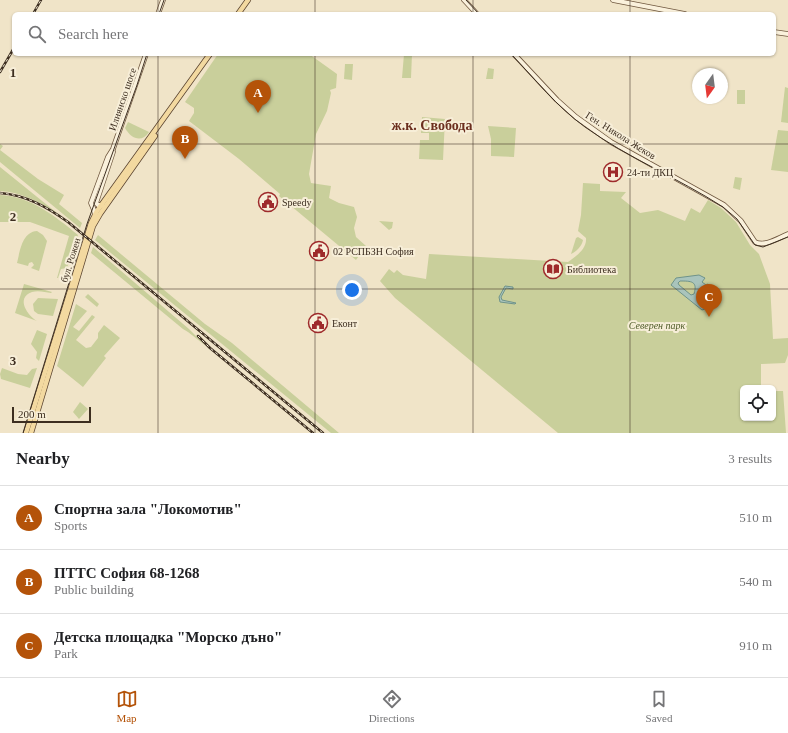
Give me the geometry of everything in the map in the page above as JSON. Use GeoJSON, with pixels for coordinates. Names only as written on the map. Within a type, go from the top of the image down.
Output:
{"type":"FeatureCollection","features":[{"type":"Feature","properties":{"kind":"main road"},"geometry":{"type":"LineString","coordinates":[[239,12],[248,0]]}},
{"type":"Feature","properties":{"kind":"main road","name":"бул. Рожен"},"geometry":{"type":"LineString","coordinates":[[26,433],[88,231],[94,217],[209,56]]}},
{"type":"Feature","properties":{"kind":"main road","name":"бул. Рожен"},"geometry":{"type":"LineString","coordinates":[[31,433],[93,226],[167,118],[170,111]]}},
{"type":"Feature","properties":{"kind":"street"},"geometry":{"type":"LineString","coordinates":[[159,12],[163,0]]}},
{"type":"Feature","properties":{"kind":"street"},"geometry":{"type":"LineString","coordinates":[[464,0],[475,12]]}},
{"type":"Feature","properties":{"kind":"street"},"geometry":{"type":"LineString","coordinates":[[613,0],[675,12]]}},
{"type":"Feature","properties":{"kind":"street"},"geometry":{"type":"LineString","coordinates":[[776,32],[788,34]]}},
{"type":"Feature","properties":{"kind":"street","name":"Илиянско шосе"},"geometry":{"type":"LineString","coordinates":[[103,204],[98,205],[96,202],[145,56]]}},
{"type":"Feature","properties":{"kind":"street","name":"Ген. Никола Жеков"},"geometry":{"type":"LineString","coordinates":[[516,56],[559,102],[586,124],[615,144],[720,202],[741,220],[755,242],[765,244],[788,234]]}},
{"type":"Feature","properties":{"kind":"street","name":"Илиянско шосе"},"geometry":{"type":"LineString","coordinates":[[94,217],[94,210],[91,203],[108,157],[113,149]]}},
{"type":"Feature","properties":{"kind":"green space"},"geometry":{"type":"Polygon","coordinates":[[[217,56],[312,56],[337,74],[336,88],[330,90],[331,93],[327,111],[316,134],[309,174],[311,183],[331,186],[329,198],[339,203],[354,207],[357,217],[354,228],[356,237],[366,246],[356,260],[279,196],[280,194],[239,159],[189,121],[194,113],[194,108],[185,102],[217,56]]]}},
{"type":"Feature","properties":{"kind":"green space"},"geometry":{"type":"Polygon","coordinates":[[[404,56],[412,56],[411,78],[402,78],[404,56]]]}},
{"type":"Feature","properties":{"kind":"green space"},"geometry":{"type":"Polygon","coordinates":[[[345,64],[353,64],[352,80],[344,79],[345,64]]]}},
{"type":"Feature","properties":{"kind":"green space"},"geometry":{"type":"Polygon","coordinates":[[[488,68],[494,69],[493,79],[486,79],[488,68]]]}},
{"type":"Feature","properties":{"kind":"green space"},"geometry":{"type":"Polygon","coordinates":[[[785,87],[788,88],[788,123],[781,122],[785,87]]]}},
{"type":"Feature","properties":{"kind":"green space"},"geometry":{"type":"Polygon","coordinates":[[[737,90],[745,90],[745,104],[737,104],[737,90]]]}},
{"type":"Feature","properties":{"kind":"green space"},"geometry":{"type":"Polygon","coordinates":[[[422,117],[445,119],[443,160],[419,159],[420,140],[429,140],[429,133],[421,133],[422,117]]]}},
{"type":"Feature","properties":{"kind":"green space"},"geometry":{"type":"Polygon","coordinates":[[[128,122],[149,132],[143,138],[133,137],[125,128],[128,122]]]}},
{"type":"Feature","properties":{"kind":"green space"},"geometry":{"type":"Polygon","coordinates":[[[488,126],[516,128],[514,157],[491,156],[491,139],[488,126]]]}},
{"type":"Feature","properties":{"kind":"green space"},"geometry":{"type":"Polygon","coordinates":[[[778,130],[788,131],[788,172],[771,170],[778,130]]]}},
{"type":"Feature","properties":{"kind":"green space"},"geometry":{"type":"Polygon","coordinates":[[[0,150],[38,179],[64,195],[59,204],[82,223],[80,228],[0,162],[0,150]]]}},
{"type":"Feature","properties":{"kind":"green space"},"geometry":{"type":"Polygon","coordinates":[[[0,167],[57,213],[37,201],[15,193],[0,191],[0,167]]]}},
{"type":"Feature","properties":{"kind":"green space"},"geometry":{"type":"Polygon","coordinates":[[[735,177],[742,178],[740,190],[733,188],[735,177]]]}},
{"type":"Feature","properties":{"kind":"green space","name":"Северен парк"},"geometry":{"type":"Polygon","coordinates":[[[583,183],[600,184],[600,191],[626,192],[621,198],[640,213],[658,210],[685,221],[691,208],[700,213],[708,200],[721,208],[736,222],[750,245],[759,254],[770,284],[773,339],[788,338],[788,355],[785,363],[761,364],[761,385],[740,385],[740,421],[776,421],[776,391],[783,391],[786,433],[558,433],[395,298],[380,281],[389,269],[394,273],[397,270],[403,275],[426,279],[429,254],[568,262],[585,246],[586,238],[578,231],[581,215],[583,183]]]}},
{"type":"Feature","properties":{"kind":"green space"},"geometry":{"type":"Polygon","coordinates":[[[0,195],[22,199],[42,208],[78,235],[67,268],[61,269],[58,278],[69,236],[30,222],[0,222],[0,195]]]}},
{"type":"Feature","properties":{"kind":"green space"},"geometry":{"type":"Polygon","coordinates":[[[379,221],[393,222],[392,228],[389,230],[379,221]]]}},
{"type":"Feature","properties":{"kind":"green space"},"geometry":{"type":"Polygon","coordinates":[[[37,231],[43,235],[47,241],[39,271],[31,268],[34,265],[32,262],[29,263],[28,266],[17,263],[22,243],[25,238],[32,232],[37,231]]]}},
{"type":"Feature","properties":{"kind":"green space"},"geometry":{"type":"Polygon","coordinates":[[[98,235],[205,324],[232,343],[339,433],[331,433],[95,240],[98,235]]]}},
{"type":"Feature","properties":{"kind":"green space"},"geometry":{"type":"Polygon","coordinates":[[[578,237],[583,240],[575,252],[571,254],[576,238],[578,237]]]}},
{"type":"Feature","properties":{"kind":"green space"},"geometry":{"type":"Polygon","coordinates":[[[93,247],[189,329],[206,346],[183,329],[91,253],[93,247]]]}},
{"type":"Feature","properties":{"kind":"green space"},"geometry":{"type":"Polygon","coordinates":[[[24,284],[52,292],[34,291],[24,298],[27,311],[37,321],[15,313],[24,284]]]}},
{"type":"Feature","properties":{"kind":"green space"},"geometry":{"type":"Polygon","coordinates":[[[88,294],[99,304],[97,307],[85,297],[88,294]]]}},
{"type":"Feature","properties":{"kind":"green space"},"geometry":{"type":"Polygon","coordinates":[[[38,298],[58,299],[53,316],[38,314],[34,311],[33,304],[38,298]]]}},
{"type":"Feature","properties":{"kind":"green space"},"geometry":{"type":"Polygon","coordinates":[[[76,304],[87,311],[73,327],[79,331],[92,315],[95,317],[76,340],[86,348],[91,347],[98,338],[98,333],[104,325],[120,338],[104,356],[106,358],[83,387],[57,366],[76,304]]]}},
{"type":"Feature","properties":{"kind":"green space"},"geometry":{"type":"Polygon","coordinates":[[[37,330],[47,334],[39,361],[36,358],[37,352],[31,344],[37,330]]]}},
{"type":"Feature","properties":{"kind":"green space"},"geometry":{"type":"Polygon","coordinates":[[[2,368],[18,374],[27,375],[32,369],[37,368],[30,388],[1,379],[0,374],[2,368]]]}},
{"type":"Feature","properties":{"kind":"green space"},"geometry":{"type":"Polygon","coordinates":[[[80,402],[88,409],[79,419],[73,412],[80,402]]]}},
{"type":"Feature","properties":{"kind":"water"},"geometry":{"type":"Polygon","coordinates":[[[699,275],[705,278],[702,282],[706,285],[708,284],[712,288],[709,306],[702,310],[671,285],[676,278],[699,275]],[[680,281],[678,283],[679,285],[691,295],[694,294],[695,286],[693,283],[680,281]]]}},
{"type":"Feature","properties":{"kind":"water"},"geometry":{"type":"Polygon","coordinates":[[[505,286],[513,287],[513,289],[506,288],[501,297],[502,300],[516,303],[515,304],[500,302],[499,297],[505,286]]]}},
{"type":"Feature","properties":{"kind":"tram line"},"geometry":{"type":"LineString","coordinates":[[160,12],[164,0]]}},
{"type":"Feature","properties":{"kind":"tram line"},"geometry":{"type":"LineString","coordinates":[[466,0],[477,12]]}},
{"type":"Feature","properties":{"kind":"tram line"},"geometry":{"type":"LineString","coordinates":[[23,433],[87,224],[146,56]]}},
{"type":"Feature","properties":{"kind":"tram line"},"geometry":{"type":"LineString","coordinates":[[513,56],[565,111],[585,127],[618,148],[723,207],[737,219],[755,245],[763,247],[788,237]]}},
{"type":"Feature","properties":{"kind":"railway"},"geometry":{"type":"LineString","coordinates":[[34,12],[41,0]]}},
{"type":"Feature","properties":{"kind":"railway"},"geometry":{"type":"LineString","coordinates":[[0,72],[12,51]]}},
{"type":"Feature","properties":{"kind":"railway"},"geometry":{"type":"LineString","coordinates":[[0,193],[27,199],[52,211],[68,222],[323,433]]}},
{"type":"Feature","properties":{"kind":"railway"},"geometry":{"type":"LineString","coordinates":[[198,336],[210,348],[313,433]]}},
{"type":"Feature","properties":{"kind":"place","name":"Спортна зала \"Локомотив\""},"geometry":{"type":"Point","coordinates":[258,113]}},
{"type":"Feature","properties":{"kind":"place","name":"ПТТС София 68-1268"},"geometry":{"type":"Point","coordinates":[185,159]}},
{"type":"Feature","properties":{"kind":"place","name":"24-ти ДКЦ"},"geometry":{"type":"Point","coordinates":[613,172]}},
{"type":"Feature","properties":{"kind":"place","name":"Speedy"},"geometry":{"type":"Point","coordinates":[268,202]}},
{"type":"Feature","properties":{"kind":"place","name":"02 РСПБЗН София"},"geometry":{"type":"Point","coordinates":[319,251]}},
{"type":"Feature","properties":{"kind":"place","name":"Библиотека"},"geometry":{"type":"Point","coordinates":[553,269]}},
{"type":"Feature","properties":{"kind":"place","name":"Детска площадка \"Морско дъно\""},"geometry":{"type":"Point","coordinates":[709,317]}},
{"type":"Feature","properties":{"kind":"place","name":"Еконт"},"geometry":{"type":"Point","coordinates":[318,323]}},
{"type":"Feature","properties":{"kind":"district","name":"ж.к. Свобода"},"geometry":{"type":"Point","coordinates":[432,125]}}]}
